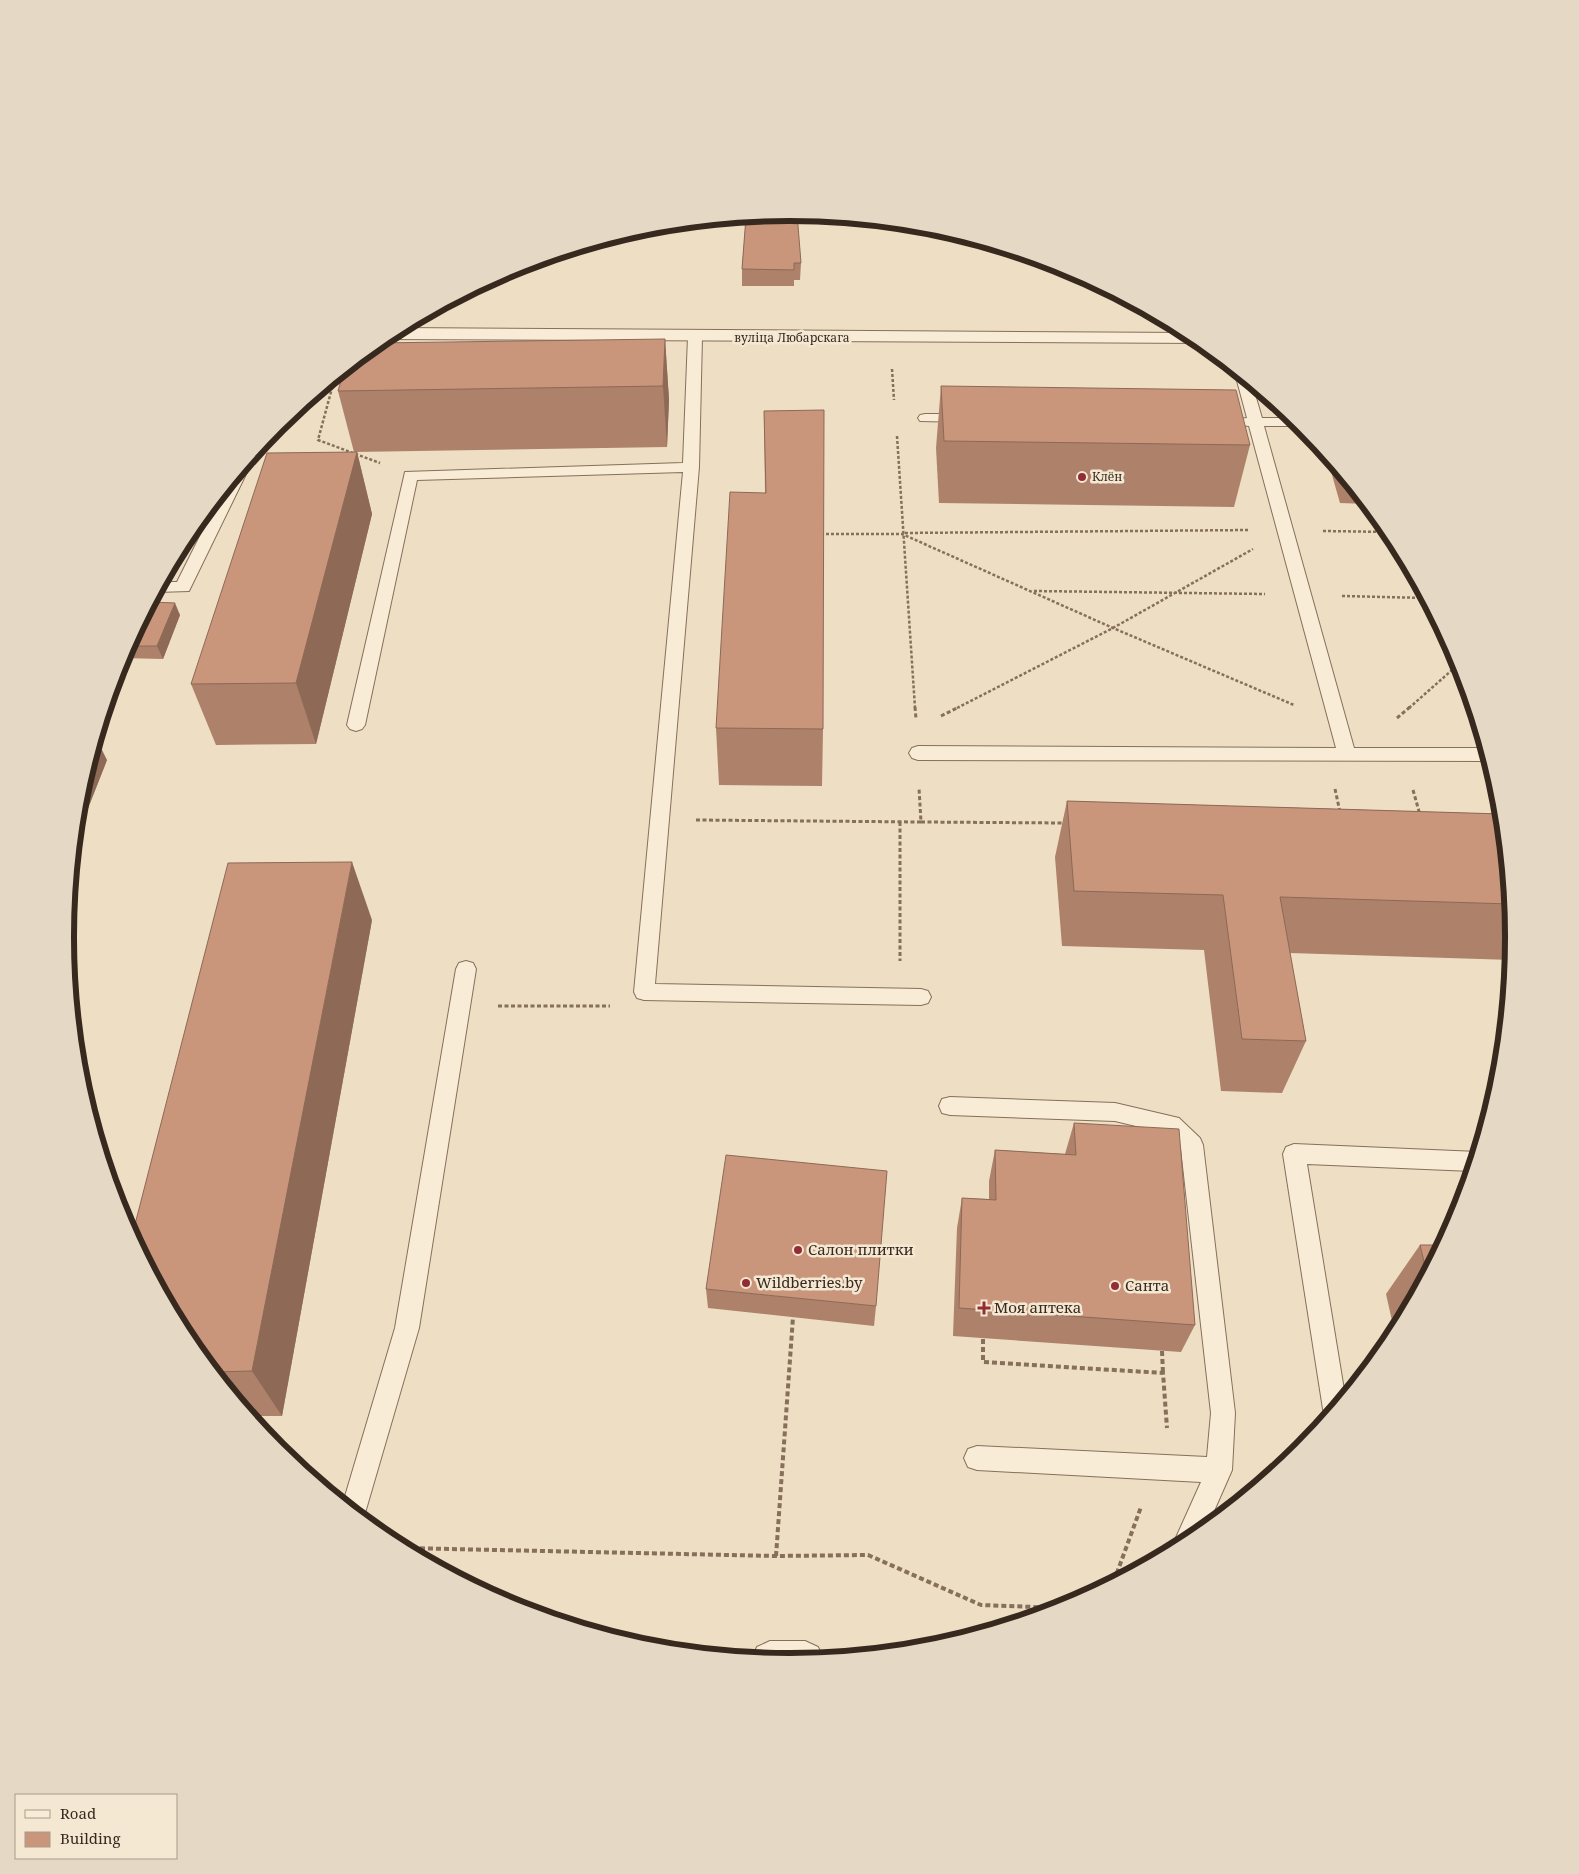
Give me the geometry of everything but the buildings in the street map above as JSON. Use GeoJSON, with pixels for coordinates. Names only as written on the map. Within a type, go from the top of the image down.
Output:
{"type":"FeatureCollection","features":[{"type":"Feature","properties":{"kind":"street","name":"вуліца Любарскага"},"geometry":{"type":"LineString","coordinates":[[405,334],[1182,339]]}},
{"type":"Feature","properties":{"kind":"lane"},"geometry":{"type":"LineString","coordinates":[[695,337],[691,467],[644,992],[921,997]]}},
{"type":"Feature","properties":{"kind":"lane"},"geometry":{"type":"LineString","coordinates":[[1246,386],[1347,755]]}},
{"type":"Feature","properties":{"kind":"lane"},"geometry":{"type":"LineString","coordinates":[[925,418],[983,419]]}},
{"type":"Feature","properties":{"kind":"lane"},"geometry":{"type":"LineString","coordinates":[[1227,422],[1286,422]]}},
{"type":"Feature","properties":{"kind":"lane"},"geometry":{"type":"LineString","coordinates":[[356,725],[410,475],[691,467]]}},
{"type":"Feature","properties":{"kind":"lane"},"geometry":{"type":"LineString","coordinates":[[166,587],[183,587],[227,494]]}},
{"type":"Feature","properties":{"kind":"lane"},"geometry":{"type":"LineString","coordinates":[[918,752],[1482,755]]}},
{"type":"Feature","properties":{"kind":"lane"},"geometry":{"type":"LineString","coordinates":[[355,1506],[407,1328],[466,969]]}},
{"type":"Feature","properties":{"kind":"lane"},"geometry":{"type":"LineString","coordinates":[[950,1106],[1115,1112],[1171,1124],[1192,1145],[1223,1413],[1219,1470],[1193,1527]]}},
{"type":"Feature","properties":{"kind":"lane"},"geometry":{"type":"LineString","coordinates":[[1334,1402],[1294,1154],[1469,1161]]}},
{"type":"Feature","properties":{"kind":"lane"},"geometry":{"type":"LineString","coordinates":[[978,1458],[1219,1470]]}},
{"type":"Feature","properties":{"kind":"path"},"geometry":{"type":"LineString","coordinates":[[894,385],[895,403]]}},
{"type":"Feature","properties":{"kind":"path"},"geometry":{"type":"LineString","coordinates":[[332,387],[318,440],[410,475]]}},
{"type":"Feature","properties":{"kind":"path"},"geometry":{"type":"LineString","coordinates":[[896,431],[918,752],[920,822]]}},
{"type":"Feature","properties":{"kind":"path"},"geometry":{"type":"LineString","coordinates":[[813,534],[1286,530],[1380,532]]}},
{"type":"Feature","properties":{"kind":"path"},"geometry":{"type":"LineString","coordinates":[[916,728],[1114,628],[1286,530]]}},
{"type":"Feature","properties":{"kind":"path"},"geometry":{"type":"LineString","coordinates":[[902,534],[1114,628],[1316,714],[1341,816]]}},
{"type":"Feature","properties":{"kind":"path"},"geometry":{"type":"LineString","coordinates":[[1031,591],[1419,598]]}},
{"type":"Feature","properties":{"kind":"path"},"geometry":{"type":"LineString","coordinates":[[660,820],[1068,823]]}},
{"type":"Feature","properties":{"kind":"path"},"geometry":{"type":"LineString","coordinates":[[900,822],[900,997]]}},
{"type":"Feature","properties":{"kind":"path"},"geometry":{"type":"LineString","coordinates":[[460,1006],[645,1006],[644,992]]}},
{"type":"Feature","properties":{"kind":"path"},"geometry":{"type":"LineString","coordinates":[[776,1556],[793,1317]]}},
{"type":"Feature","properties":{"kind":"path"},"geometry":{"type":"LineString","coordinates":[[1162,1351],[1163,1373]]}},
{"type":"Feature","properties":{"kind":"path"},"geometry":{"type":"LineString","coordinates":[[418,1548],[776,1556],[868,1555],[981,1605],[1040,1607]]}},
{"type":"Feature","properties":{"kind":"place","name":"Клён"},"geometry":{"type":"Point","coordinates":[1082,477]}},
{"type":"Feature","properties":{"kind":"place","name":"Салон плитки"},"geometry":{"type":"Point","coordinates":[798,1250]}},
{"type":"Feature","properties":{"kind":"place","name":"Wildberries.by"},"geometry":{"type":"Point","coordinates":[746,1283]}},
{"type":"Feature","properties":{"kind":"place","name":"Санта"},"geometry":{"type":"Point","coordinates":[1115,1286]}},
{"type":"Feature","properties":{"kind":"place","name":"Моя аптека"},"geometry":{"type":"Point","coordinates":[984,1308]}}]}
